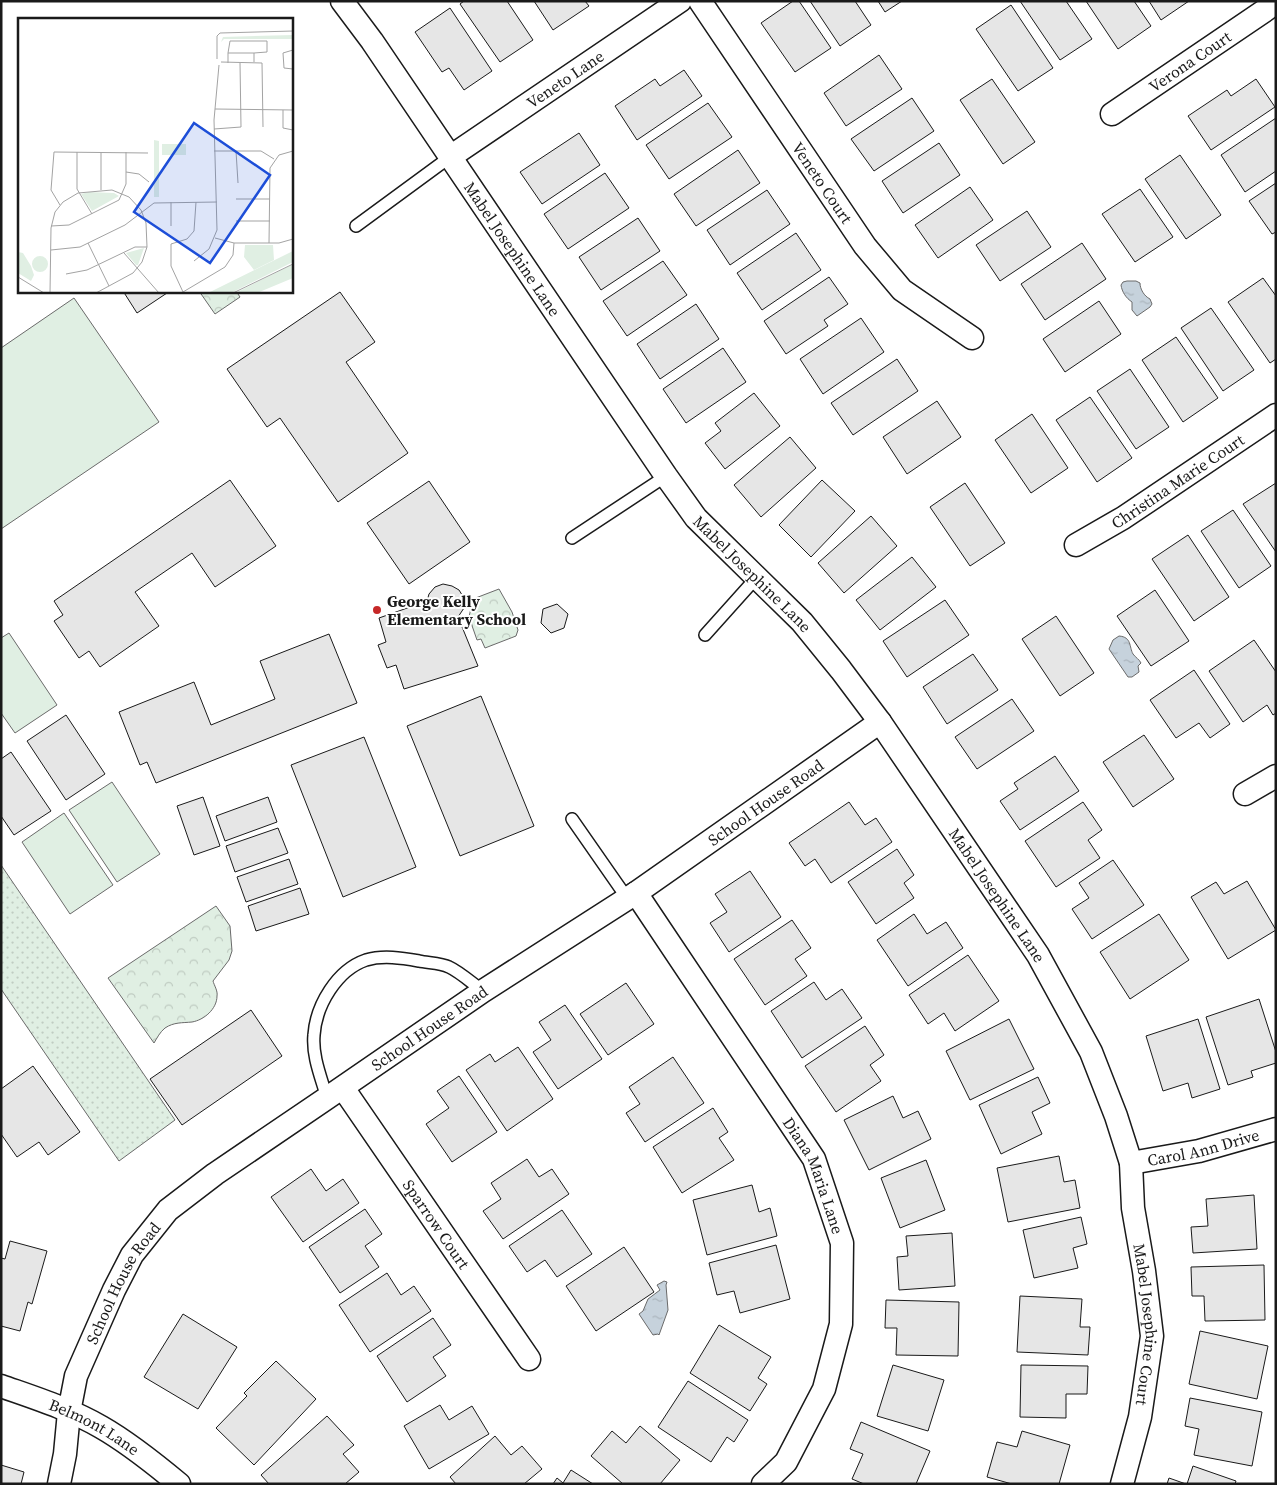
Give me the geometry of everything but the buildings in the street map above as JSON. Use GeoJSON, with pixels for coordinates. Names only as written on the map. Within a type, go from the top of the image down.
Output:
{"type":"FeatureCollection","features":[{"type":"Feature","properties":{"kind":"street","name":"Mabel Josephine Lane"},"geometry":{"type":"LineString","coordinates":[[342,1],[372,40],[696,518],[802,622],[880,722],[1038,956],[1091,1052],[1116,1116],[1131,1164]]}},
{"type":"Feature","properties":{"kind":"street","name":"Veneto Lane"},"geometry":{"type":"LineString","coordinates":[[450,157],[680,1]]}},
{"type":"Feature","properties":{"kind":"street","name":"Veneto Court"},"geometry":{"type":"LineString","coordinates":[[700,1],[865,246],[902,290],[972,338]]}},
{"type":"Feature","properties":{"kind":"street","name":"Verona Court"},"geometry":{"type":"LineString","coordinates":[[1112,114],[1268,11]]}},
{"type":"Feature","properties":{"kind":"street","name":"Christina Marie Court"},"geometry":{"type":"LineString","coordinates":[[1076,544],[1123,518],[1276,415]]}},
{"type":"Feature","properties":{"kind":"street","name":"School House Road"},"geometry":{"type":"LineString","coordinates":[[59,1484],[76,1376],[132,1255],[168,1210],[189,1193],[483,991],[632,896],[880,722]]}},
{"type":"Feature","properties":{"kind":"street"},"geometry":{"type":"LineString","coordinates":[[1246,794],[1276,776]]}},
{"type":"Feature","properties":{"kind":"street","name":"Diana Maria Lane"},"geometry":{"type":"LineString","coordinates":[[632,896],[814,1158],[842,1243],[841,1324],[824,1388],[786,1462],[763,1484]]}},
{"type":"Feature","properties":{"kind":"street","name":"Sparrow Court"},"geometry":{"type":"LineString","coordinates":[[335,1093],[530,1359]]}},
{"type":"Feature","properties":{"kind":"street","name":"Carol Ann Drive"},"geometry":{"type":"LineString","coordinates":[[1131,1164],[1198,1151],[1276,1129]]}},
{"type":"Feature","properties":{"kind":"street","name":"Mabel Josephine Court"},"geometry":{"type":"LineString","coordinates":[[1122,1484],[1140,1417],[1152,1336],[1133,1208],[1131,1164]]}},
{"type":"Feature","properties":{"kind":"street","name":"Belmont Lane"},"geometry":{"type":"LineString","coordinates":[[1,1386],[102,1427],[150,1460],[180,1484]]}},
{"type":"Feature","properties":{"kind":"lane"},"geometry":{"type":"LineString","coordinates":[[356,226],[450,157]]}},
{"type":"Feature","properties":{"kind":"lane"},"geometry":{"type":"LineString","coordinates":[[572,538],[666,476]]}},
{"type":"Feature","properties":{"kind":"lane"},"geometry":{"type":"LineString","coordinates":[[705,635],[757,577]]}},
{"type":"Feature","properties":{"kind":"lane"},"geometry":{"type":"LineString","coordinates":[[572,819],[632,896]]}},
{"type":"Feature","properties":{"kind":"lane"},"geometry":{"type":"LineString","coordinates":[[335,1093],[315,1057],[314,1035],[318,1014],[328,994],[337,980],[349,970],[366,960],[394,957],[448,966],[483,991]]}},
{"type":"Feature","properties":{"kind":"green space"},"geometry":{"type":"Polygon","coordinates":[[[200,292],[237,292],[240,297],[215,314],[200,292]]]}},
{"type":"Feature","properties":{"kind":"green space"},"geometry":{"type":"Polygon","coordinates":[[[74,298],[159,422],[1,529],[1,348],[74,298]]]}},
{"type":"Feature","properties":{"kind":"green space"},"geometry":{"type":"Polygon","coordinates":[[[499,589],[512,612],[518,630],[516,636],[485,648],[481,639],[477,640],[469,617],[473,599],[499,589]]]}},
{"type":"Feature","properties":{"kind":"green space"},"geometry":{"type":"Polygon","coordinates":[[[9,633],[57,705],[15,733],[1,713],[1,638],[9,633]]]}},
{"type":"Feature","properties":{"kind":"green space"},"geometry":{"type":"Polygon","coordinates":[[[112,782],[160,854],[117,882],[69,810],[112,782]]]}},
{"type":"Feature","properties":{"kind":"green space"},"geometry":{"type":"Polygon","coordinates":[[[64,813],[113,885],[70,914],[22,842],[64,813]]]}},
{"type":"Feature","properties":{"kind":"green space"},"geometry":{"type":"Polygon","coordinates":[[[1,865],[175,1120],[119,1161],[1,989],[1,865]]]}},
{"type":"Feature","properties":{"kind":"green space"},"geometry":{"type":"Polygon","coordinates":[[[216,906],[230,926],[232,951],[229,960],[213,981],[217,994],[215,1005],[201,1019],[168,1026],[160,1033],[154,1043],[108,978],[216,906]]]}},
{"type":"Feature","properties":{"kind":"water"},"geometry":{"type":"Polygon","coordinates":[[[1127,281],[1140,283],[1143,292],[1152,304],[1137,316],[1132,310],[1132,302],[1125,295],[1121,285],[1127,281]]]}},
{"type":"Feature","properties":{"kind":"water"},"geometry":{"type":"Polygon","coordinates":[[[1119,636],[1128,640],[1133,654],[1141,663],[1138,666],[1139,672],[1132,677],[1128,677],[1109,649],[1113,640],[1119,636]]]}},
{"type":"Feature","properties":{"kind":"water"},"geometry":{"type":"Polygon","coordinates":[[[664,1281],[667,1282],[668,1310],[659,1335],[653,1335],[639,1314],[643,1311],[648,1299],[660,1290],[657,1285],[664,1281]]]}},
{"type":"Feature","properties":{"kind":"place","name":"George Kelly Elementary School"},"geometry":{"type":"Point","coordinates":[377,610]}}]}
